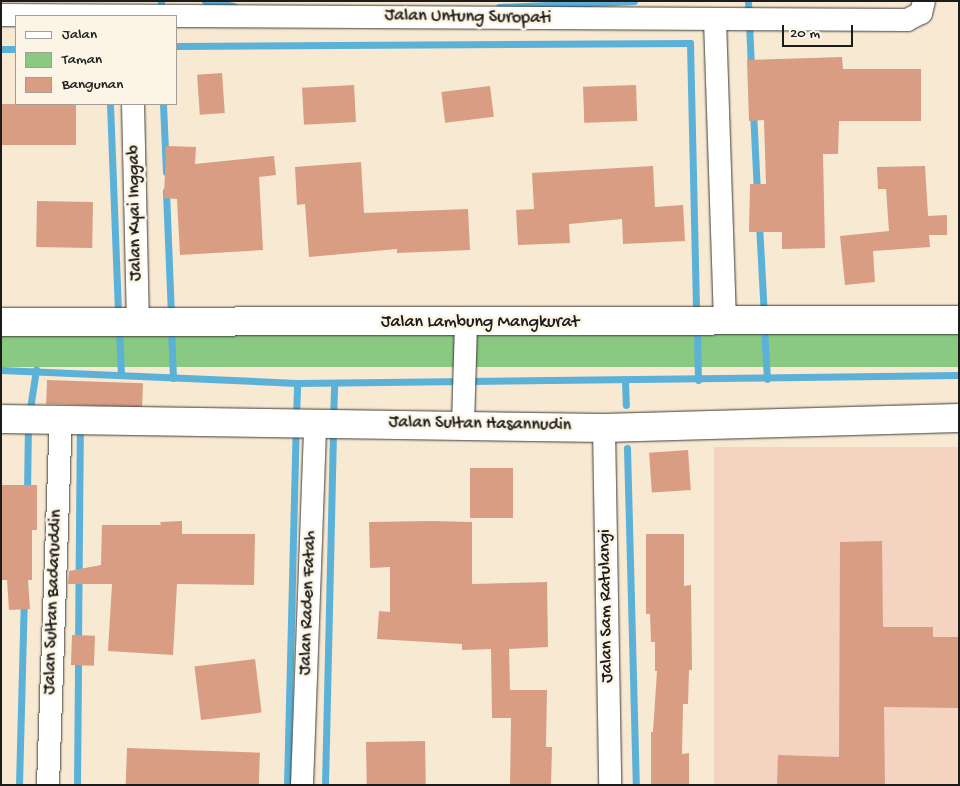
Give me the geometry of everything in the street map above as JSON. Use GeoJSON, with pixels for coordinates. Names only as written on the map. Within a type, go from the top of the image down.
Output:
{"type":"FeatureCollection","features":[{"type":"Feature","properties":{"kind":"street","name":"Jalan Untung Suropati"},"geometry":{"type":"LineString","coordinates":[[295,8],[431,18],[907,20],[921,13],[924,1]]}},
{"type":"Feature","properties":{"kind":"street"},"geometry":{"type":"LineString","coordinates":[[1,15],[295,8]]}},
{"type":"Feature","properties":{"kind":"street"},"geometry":{"type":"LineString","coordinates":[[715,20],[725,322]]}},
{"type":"Feature","properties":{"kind":"street","name":"Jalan Kyai Inggab"},"geometry":{"type":"LineString","coordinates":[[133,105],[138,322]]}},
{"type":"Feature","properties":{"kind":"street","name":"Jalan Lambung Mangkurat"},"geometry":{"type":"LineString","coordinates":[[1,322],[138,322],[466,336],[725,322],[959,320]]}},
{"type":"Feature","properties":{"kind":"street"},"geometry":{"type":"LineString","coordinates":[[463,425],[466,336]]}},
{"type":"Feature","properties":{"kind":"street","name":"Jalan Sultan Hasannudin"},"geometry":{"type":"LineString","coordinates":[[1,418],[604,428],[959,418]]}},
{"type":"Feature","properties":{"kind":"street","name":"Jalan Sultan Badaruddin"},"geometry":{"type":"LineString","coordinates":[[48,785],[61,418]]}},
{"type":"Feature","properties":{"kind":"street","name":"Jalan Raden Fatah"},"geometry":{"type":"LineString","coordinates":[[302,785],[315,422]]}},
{"type":"Feature","properties":{"kind":"street","name":"Jalan Sam Ratulangi"},"geometry":{"type":"LineString","coordinates":[[604,428],[610,785]]}},
{"type":"Feature","properties":{"kind":"shaded area"},"geometry":{"type":"Polygon","coordinates":[[[714,447],[959,447],[959,785],[714,785],[714,447]]]}},
{"type":"Feature","properties":{"kind":"green space"},"geometry":{"type":"Polygon","coordinates":[[[1,329],[959,329],[959,367],[1,367],[1,329]]]}},
{"type":"Feature","properties":{"kind":"building"},"geometry":{"type":"Polygon","coordinates":[[[842,57],[843,69],[921,69],[921,121],[839,121],[838,154],[823,154],[825,248],[782,249],[782,232],[749,232],[750,184],[766,184],[764,120],[749,121],[747,60],[842,57]]]}},
{"type":"Feature","properties":{"kind":"building"},"geometry":{"type":"Polygon","coordinates":[[[222,73],[225,113],[200,115],[197,75],[222,73]]]}},
{"type":"Feature","properties":{"kind":"building"},"geometry":{"type":"Polygon","coordinates":[[[354,85],[356,122],[304,125],[302,88],[354,85]]]}},
{"type":"Feature","properties":{"kind":"building"},"geometry":{"type":"Polygon","coordinates":[[[636,85],[637,121],[584,123],[583,87],[636,85]]]}},
{"type":"Feature","properties":{"kind":"building"},"geometry":{"type":"Polygon","coordinates":[[[490,86],[494,117],[445,123],[441,92],[490,86]]]}},
{"type":"Feature","properties":{"kind":"building"},"geometry":{"type":"Polygon","coordinates":[[[1,104],[76,105],[76,145],[1,145],[1,104]]]}},
{"type":"Feature","properties":{"kind":"building"},"geometry":{"type":"Polygon","coordinates":[[[166,146],[196,147],[195,164],[274,156],[276,175],[259,177],[263,250],[180,255],[177,199],[164,198],[166,146]]]}},
{"type":"Feature","properties":{"kind":"building"},"geometry":{"type":"Polygon","coordinates":[[[361,162],[364,213],[468,209],[470,250],[397,253],[397,249],[309,257],[305,204],[297,205],[295,167],[361,162]]]}},
{"type":"Feature","properties":{"kind":"building"},"geometry":{"type":"Polygon","coordinates":[[[653,166],[655,207],[683,205],[685,241],[623,244],[622,219],[569,224],[570,243],[518,245],[516,210],[534,209],[532,173],[653,166]]]}},
{"type":"Feature","properties":{"kind":"building"},"geometry":{"type":"Polygon","coordinates":[[[925,166],[928,216],[947,215],[947,235],[929,235],[930,247],[873,251],[875,282],[845,285],[840,236],[889,231],[886,189],[878,189],[877,167],[925,166]]]}},
{"type":"Feature","properties":{"kind":"building"},"geometry":{"type":"Polygon","coordinates":[[[37,201],[93,202],[92,248],[36,247],[37,201]]]}},
{"type":"Feature","properties":{"kind":"building"},"geometry":{"type":"Polygon","coordinates":[[[47,380],[143,383],[142,407],[46,404],[47,380]]]}},
{"type":"Feature","properties":{"kind":"building"},"geometry":{"type":"Polygon","coordinates":[[[688,450],[691,490],[652,493],[649,453],[688,450]]]}},
{"type":"Feature","properties":{"kind":"building"},"geometry":{"type":"Polygon","coordinates":[[[470,468],[513,468],[513,518],[470,518],[470,468]]]}},
{"type":"Feature","properties":{"kind":"building"},"geometry":{"type":"Polygon","coordinates":[[[1,485],[37,485],[37,530],[32,530],[32,580],[28,580],[30,609],[9,610],[7,580],[1,580],[1,485]]]}},
{"type":"Feature","properties":{"kind":"building"},"geometry":{"type":"Polygon","coordinates":[[[182,521],[182,534],[255,534],[254,585],[177,584],[173,655],[108,651],[112,584],[68,584],[69,571],[101,565],[102,525],[161,525],[160,522],[182,521]]]}},
{"type":"Feature","properties":{"kind":"building"},"geometry":{"type":"Polygon","coordinates":[[[369,522],[472,522],[472,584],[547,582],[548,647],[509,649],[510,690],[547,690],[546,747],[552,747],[551,785],[510,785],[511,718],[492,718],[491,649],[462,650],[462,644],[377,639],[379,611],[390,612],[390,567],[370,568],[369,522]]]}},
{"type":"Feature","properties":{"kind":"building"},"geometry":{"type":"Polygon","coordinates":[[[646,534],[684,534],[684,586],[691,585],[692,670],[689,670],[688,704],[683,704],[682,754],[689,753],[689,785],[651,785],[651,732],[653,732],[657,671],[655,671],[655,642],[651,642],[650,614],[646,614],[646,534]]]}},
{"type":"Feature","properties":{"kind":"building"},"geometry":{"type":"Polygon","coordinates":[[[882,541],[883,627],[933,627],[933,637],[959,637],[959,708],[884,707],[885,785],[777,785],[778,755],[839,757],[840,542],[882,541]]]}},
{"type":"Feature","properties":{"kind":"building"},"geometry":{"type":"Polygon","coordinates":[[[72,635],[95,636],[94,666],[71,665],[72,635]]]}},
{"type":"Feature","properties":{"kind":"building"},"geometry":{"type":"Polygon","coordinates":[[[255,659],[262,713],[201,720],[194,666],[255,659]]]}},
{"type":"Feature","properties":{"kind":"building"},"geometry":{"type":"Polygon","coordinates":[[[425,741],[426,785],[367,785],[366,742],[425,741]]]}},
{"type":"Feature","properties":{"kind":"building"},"geometry":{"type":"Polygon","coordinates":[[[127,748],[260,753],[259,785],[126,785],[127,748]]]}},
{"type":"Feature","properties":{"kind":"waterway"},"geometry":{"type":"LineString","coordinates":[[161,1],[161,13]]}},
{"type":"Feature","properties":{"kind":"waterway"},"geometry":{"type":"LineString","coordinates":[[205,1],[234,6]]}},
{"type":"Feature","properties":{"kind":"waterway"},"geometry":{"type":"LineString","coordinates":[[499,7],[634,1]]}},
{"type":"Feature","properties":{"kind":"waterway"},"geometry":{"type":"LineString","coordinates":[[748,1],[751,68]]}},
{"type":"Feature","properties":{"kind":"waterway"},"geometry":{"type":"LineString","coordinates":[[178,46],[690,43],[696,314]]}},
{"type":"Feature","properties":{"kind":"waterway"},"geometry":{"type":"LineString","coordinates":[[1,49],[15,49]]}},
{"type":"Feature","properties":{"kind":"waterway"},"geometry":{"type":"LineString","coordinates":[[110,105],[118,316]]}},
{"type":"Feature","properties":{"kind":"waterway"},"geometry":{"type":"LineString","coordinates":[[163,105],[166,172]]}},
{"type":"Feature","properties":{"kind":"waterway"},"geometry":{"type":"LineString","coordinates":[[753,111],[757,193]]}},
{"type":"Feature","properties":{"kind":"waterway"},"geometry":{"type":"LineString","coordinates":[[166,191],[171,317]]}},
{"type":"Feature","properties":{"kind":"waterway"},"geometry":{"type":"LineString","coordinates":[[759,224],[764,315]]}},
{"type":"Feature","properties":{"kind":"waterway"},"geometry":{"type":"LineString","coordinates":[[697,325],[698,380]]}},
{"type":"Feature","properties":{"kind":"waterway"},"geometry":{"type":"LineString","coordinates":[[119,326],[121,375]]}},
{"type":"Feature","properties":{"kind":"waterway"},"geometry":{"type":"LineString","coordinates":[[764,326],[767,379]]}},
{"type":"Feature","properties":{"kind":"waterway"},"geometry":{"type":"LineString","coordinates":[[171,328],[173,378]]}},
{"type":"Feature","properties":{"kind":"waterway"},"geometry":{"type":"LineString","coordinates":[[1,370],[297,383],[959,375]]}},
{"type":"Feature","properties":{"kind":"waterway"},"geometry":{"type":"LineString","coordinates":[[29,415],[36,370]]}},
{"type":"Feature","properties":{"kind":"waterway"},"geometry":{"type":"LineString","coordinates":[[625,381],[626,405]]}},
{"type":"Feature","properties":{"kind":"waterway"},"geometry":{"type":"LineString","coordinates":[[296,417],[297,383]]}},
{"type":"Feature","properties":{"kind":"waterway"},"geometry":{"type":"LineString","coordinates":[[333,419],[334,383]]}},
{"type":"Feature","properties":{"kind":"waterway"},"geometry":{"type":"LineString","coordinates":[[27,494],[28,425]]}},
{"type":"Feature","properties":{"kind":"waterway"},"geometry":{"type":"LineString","coordinates":[[78,644],[80,425]]}},
{"type":"Feature","properties":{"kind":"waterway"},"geometry":{"type":"LineString","coordinates":[[287,785],[296,428]]}},
{"type":"Feature","properties":{"kind":"waterway"},"geometry":{"type":"LineString","coordinates":[[325,785],[333,430]]}},
{"type":"Feature","properties":{"kind":"waterway"},"geometry":{"type":"LineString","coordinates":[[627,448],[636,785]]}},
{"type":"Feature","properties":{"kind":"waterway"},"geometry":{"type":"LineString","coordinates":[[19,785],[24,600]]}},
{"type":"Feature","properties":{"kind":"waterway"},"geometry":{"type":"LineString","coordinates":[[77,785],[78,658]]}}]}
